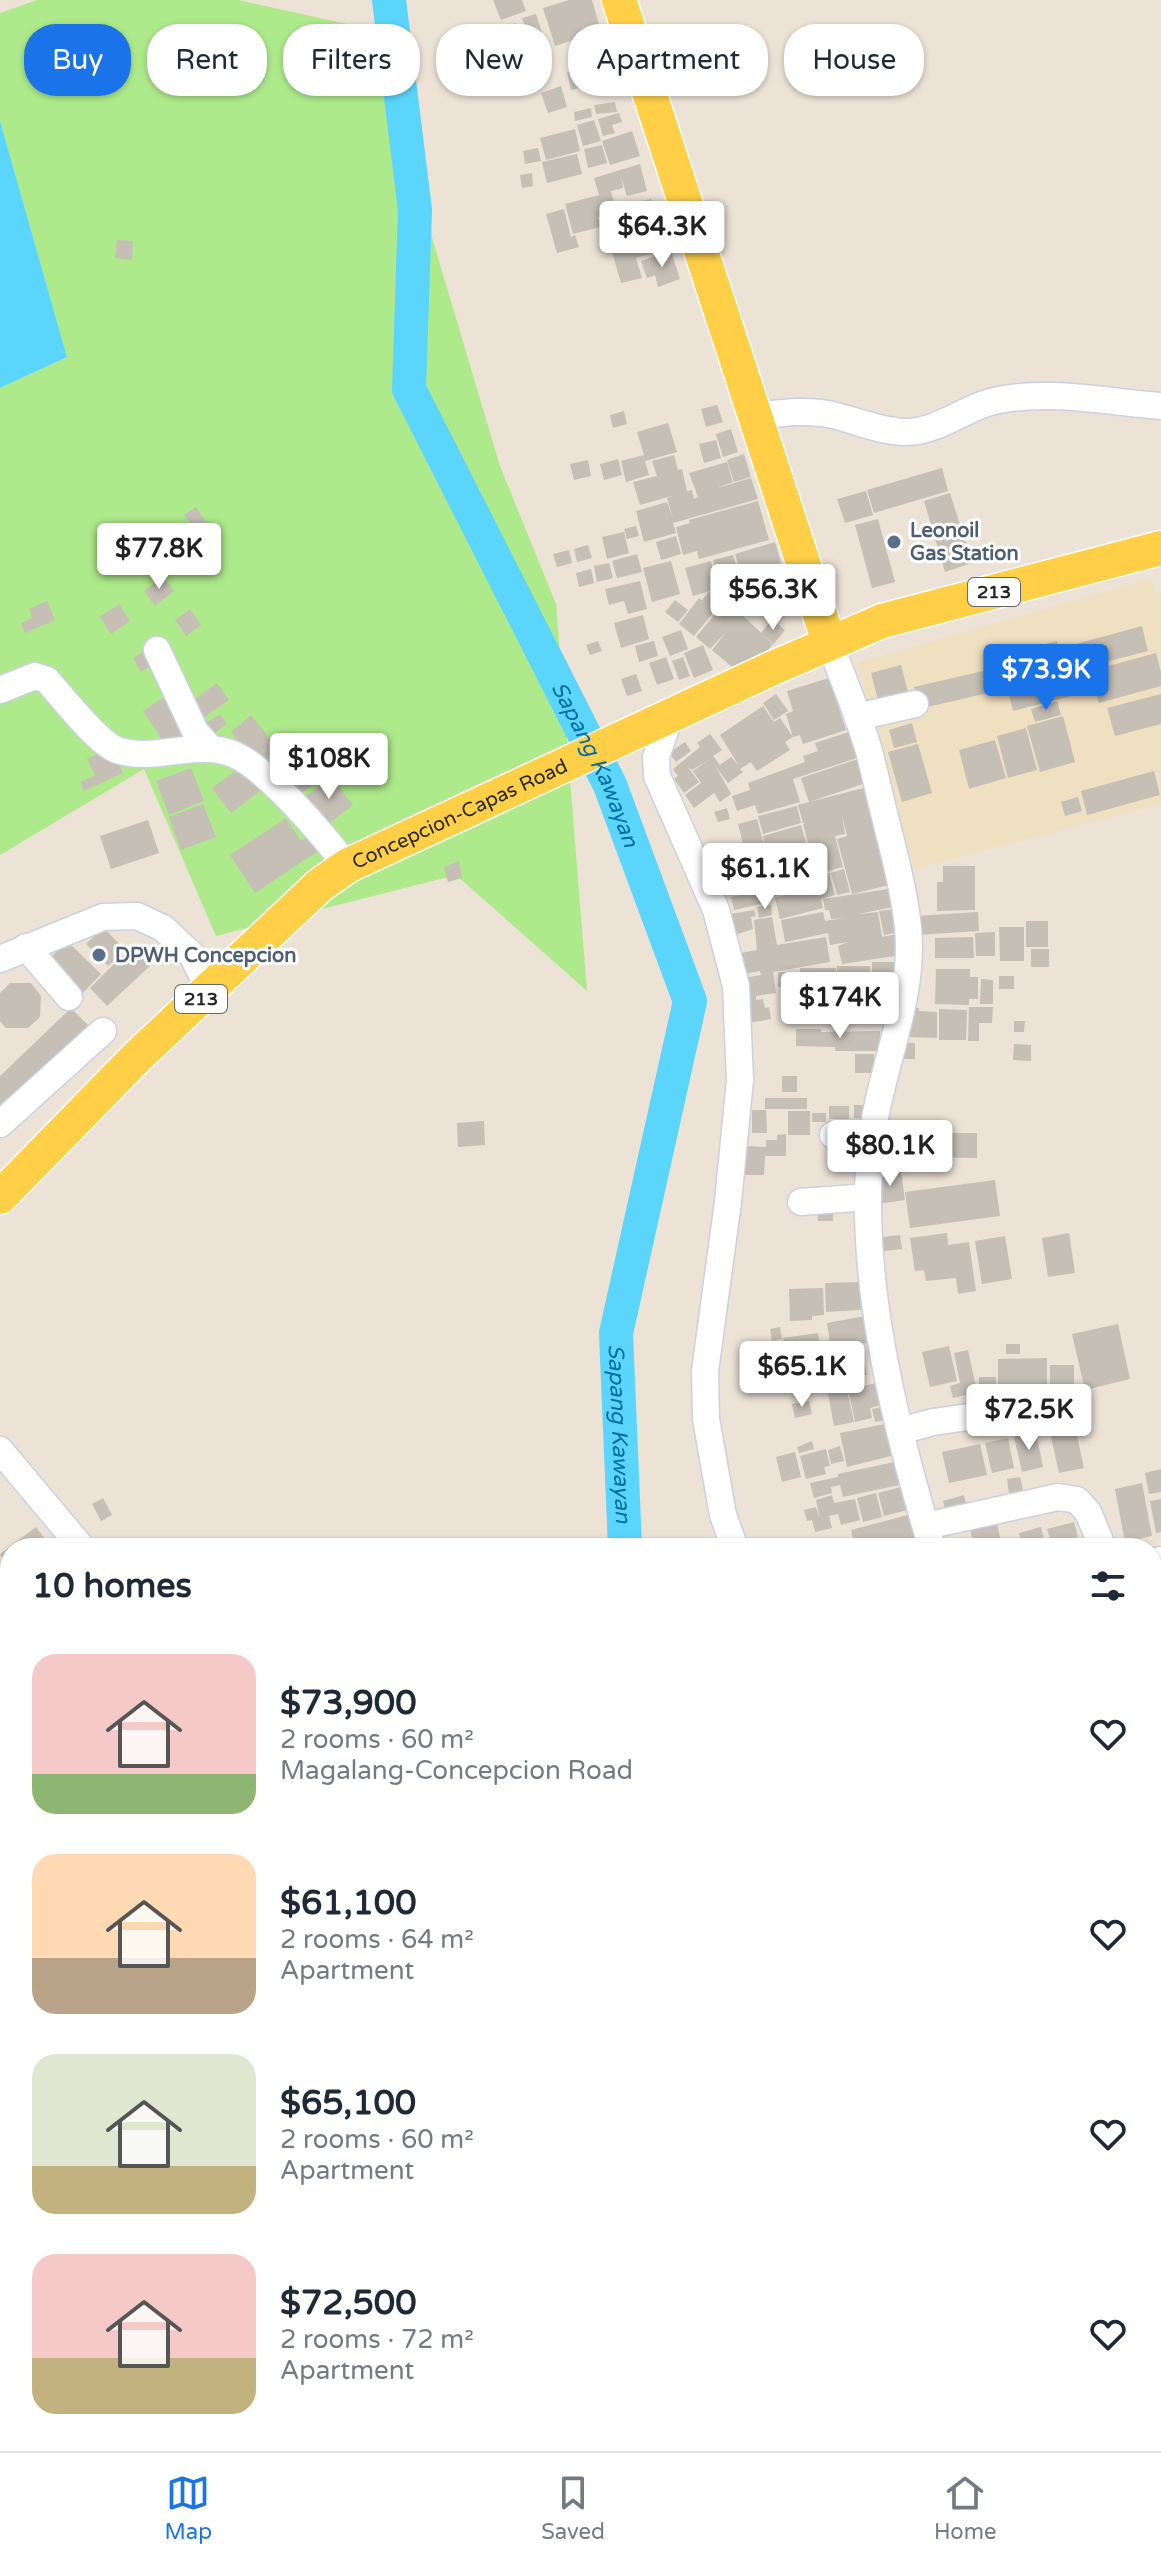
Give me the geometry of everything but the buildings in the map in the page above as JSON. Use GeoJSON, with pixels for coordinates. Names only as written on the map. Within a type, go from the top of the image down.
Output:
{"type":"FeatureCollection","features":[{"type":"Feature","properties":{"kind":"main road"},"geometry":{"type":"LineString","coordinates":[[619,0],[829,642]]}},
{"type":"Feature","properties":{"kind":"main road","name":"213"},"geometry":{"type":"LineString","coordinates":[[829,642],[882,621],[1161,548]]}},
{"type":"Feature","properties":{"kind":"main road","name":"Concepcion-Capas Road"},"geometry":{"type":"LineString","coordinates":[[0,1197],[137,1057],[320,885],[347,866],[829,642]]}},
{"type":"Feature","properties":{"kind":"street"},"geometry":{"type":"LineString","coordinates":[[754,416],[800,411],[834,415],[858,424],[906,432],[930,428],[989,403],[1033,396],[1161,406]]}},
{"type":"Feature","properties":{"kind":"street"},"geometry":{"type":"LineString","coordinates":[[829,642],[868,749],[901,881],[908,928],[909,963],[872,1134],[868,1197],[873,1279],[900,1431],[929,1537],[1058,1497],[1077,1500],[1088,1512],[1099,1538]]}},
{"type":"Feature","properties":{"kind":"street"},"geometry":{"type":"LineString","coordinates":[[157,650],[195,731],[210,748]]}},
{"type":"Feature","properties":{"kind":"street"},"geometry":{"type":"LineString","coordinates":[[0,690],[35,676],[47,680],[115,750],[143,754],[210,748],[234,754],[255,767],[317,828],[347,866]]}},
{"type":"Feature","properties":{"kind":"street"},"geometry":{"type":"LineString","coordinates":[[857,717],[915,704]]}},
{"type":"Feature","properties":{"kind":"street"},"geometry":{"type":"LineString","coordinates":[[659,721],[657,776],[716,910],[736,986],[740,1080],[728,1202],[705,1371],[706,1419],[723,1515],[731,1538]]}},
{"type":"Feature","properties":{"kind":"street"},"geometry":{"type":"LineString","coordinates":[[0,959],[103,917],[137,916],[163,928],[192,955],[210,990]]}},
{"type":"Feature","properties":{"kind":"street"},"geometry":{"type":"LineString","coordinates":[[26,947],[69,997]]}},
{"type":"Feature","properties":{"kind":"street"},"geometry":{"type":"LineString","coordinates":[[0,1124],[103,1031]]}},
{"type":"Feature","properties":{"kind":"street"},"geometry":{"type":"LineString","coordinates":[[833,1135],[872,1134]]}},
{"type":"Feature","properties":{"kind":"street"},"geometry":{"type":"LineString","coordinates":[[801,1202],[868,1197]]}},
{"type":"Feature","properties":{"kind":"street"},"geometry":{"type":"LineString","coordinates":[[900,1431],[975,1416]]}},
{"type":"Feature","properties":{"kind":"street"},"geometry":{"type":"LineString","coordinates":[[0,1450],[74,1538]]}},
{"type":"Feature","properties":{"kind":"shaded area"},"geometry":{"type":"Polygon","coordinates":[[[1150,579],[1155,592],[1161,591],[1161,804],[914,869],[857,663],[1150,579]]]}},
{"type":"Feature","properties":{"kind":"green space"},"geometry":{"type":"Polygon","coordinates":[[[37,0],[238,0],[347,24],[283,24],[283,96],[390,96],[500,466],[556,604],[587,991],[456,875],[216,936],[144,769],[0,855],[0,388],[67,357],[0,121],[0,13],[37,0]]]}},
{"type":"Feature","properties":{"kind":"water"},"geometry":{"type":"Polygon","coordinates":[[[0,121],[67,357],[0,388],[0,121]]]}},
{"type":"Feature","properties":{"kind":"waterway","name":"Sapang Kawayan"},"geometry":{"type":"LineString","coordinates":[[389,0],[415,210],[409,389],[610,785],[690,1001],[616,1333],[625,1538]]}},
{"type":"Feature","properties":{"kind":"place","name":"Leonoil Gas Station"},"geometry":{"type":"Point","coordinates":[894,542]}},
{"type":"Feature","properties":{"kind":"place","name":"DPWH Concepcion"},"geometry":{"type":"Point","coordinates":[99,955]}}]}
